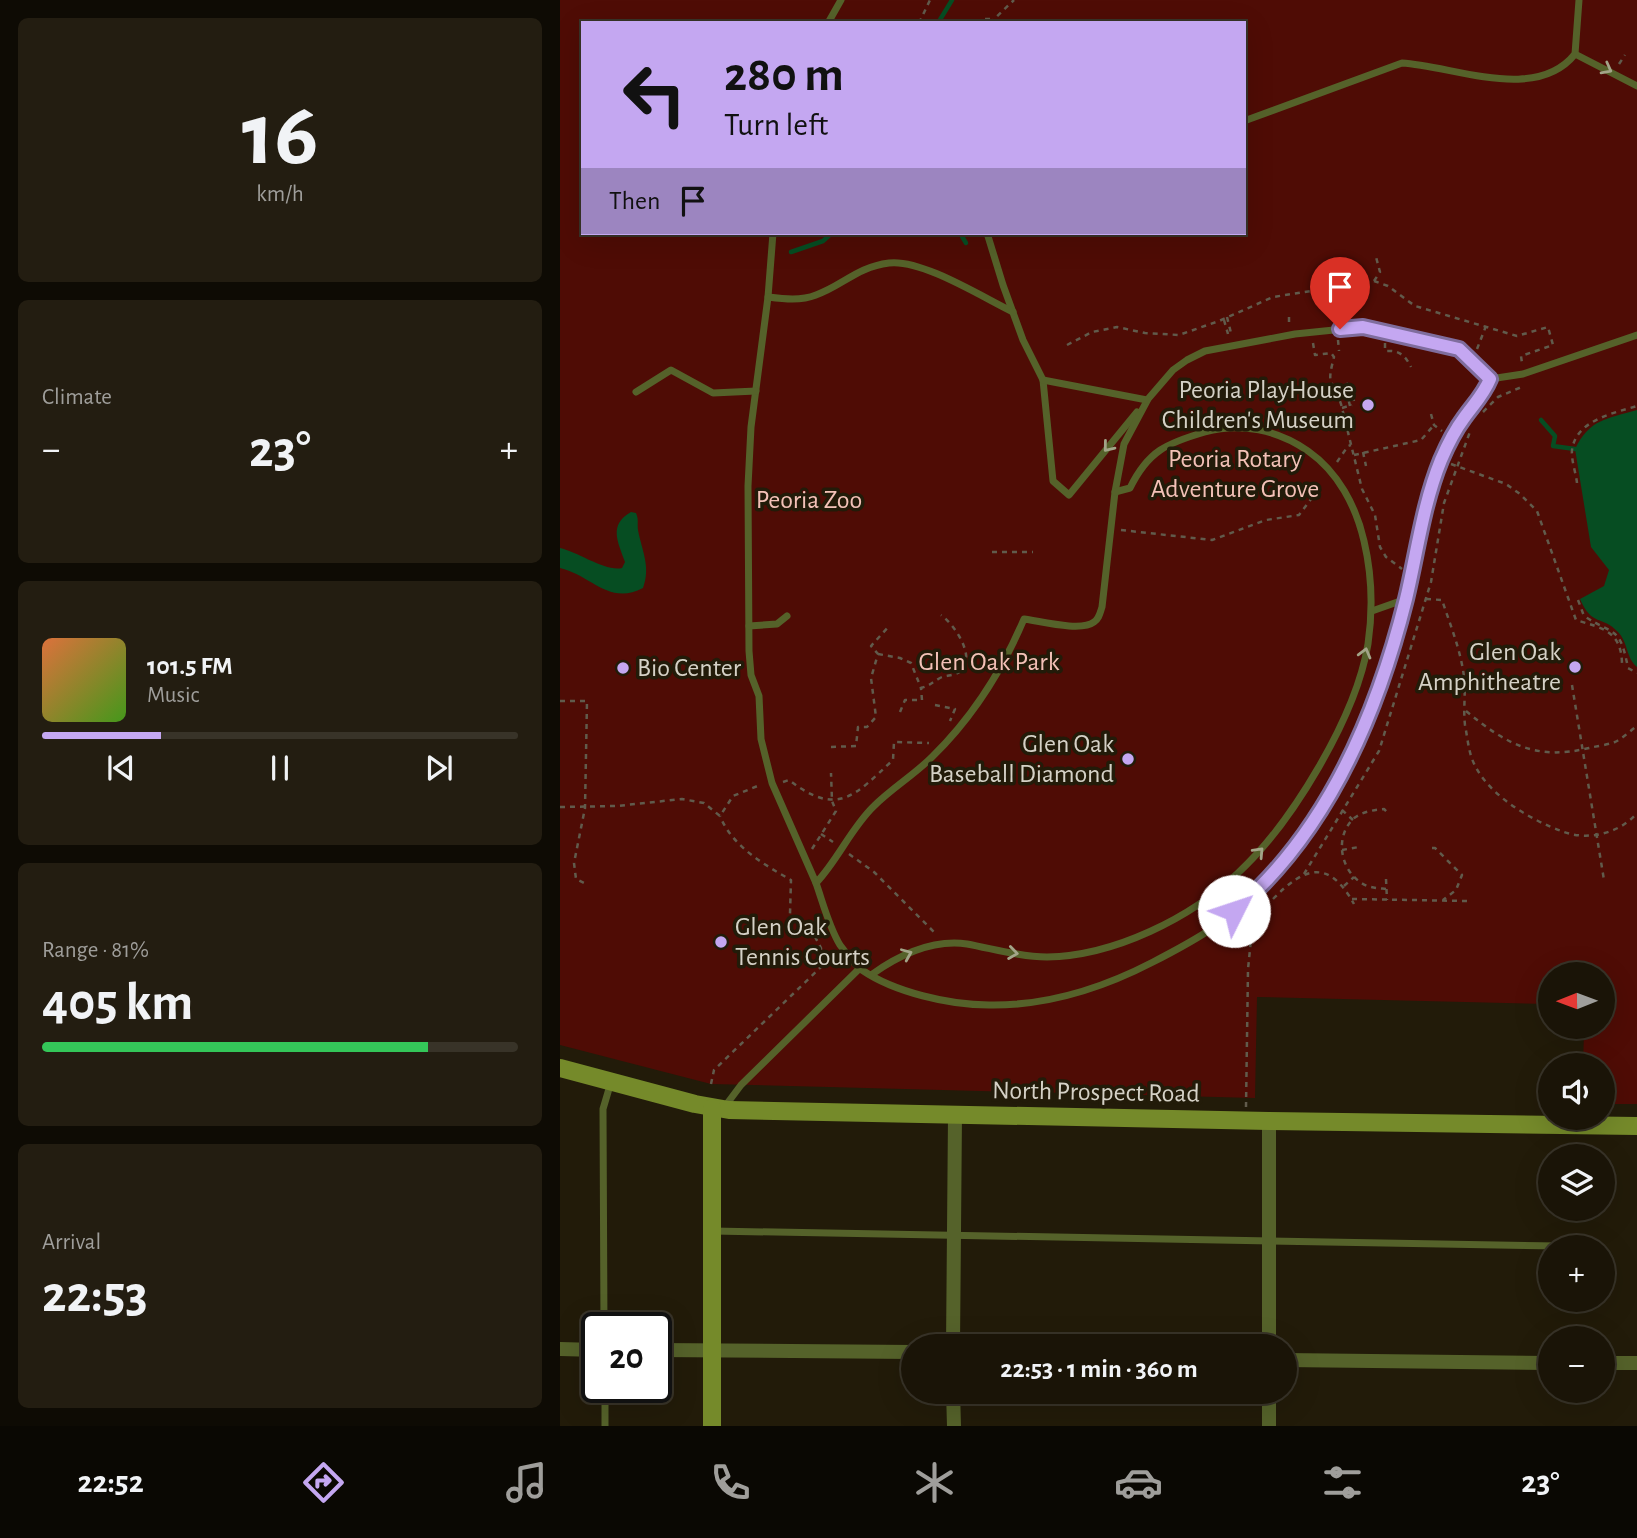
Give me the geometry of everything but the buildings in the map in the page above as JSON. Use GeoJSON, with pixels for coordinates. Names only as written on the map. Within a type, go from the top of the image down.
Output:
{"type":"FeatureCollection","features":[{"type":"Feature","properties":{"kind":"main road","name":"North Prospect Road"},"geometry":{"type":"LineString","coordinates":[[560,1068],[717,1109],[1247,1121],[1637,1126]]}},
{"type":"Feature","properties":{"kind":"main road"},"geometry":{"type":"LineString","coordinates":[[712,1426],[717,1109]]}},
{"type":"Feature","properties":{"kind":"street"},"geometry":{"type":"LineString","coordinates":[[953,1334],[954,1115]]}},
{"type":"Feature","properties":{"kind":"street"},"geometry":{"type":"LineString","coordinates":[[1269,1121],[1269,1334]]}},
{"type":"Feature","properties":{"kind":"street"},"geometry":{"type":"LineString","coordinates":[[560,1349],[581,1350]]}},
{"type":"Feature","properties":{"kind":"street"},"geometry":{"type":"LineString","coordinates":[[672,1350],[901,1352]]}},
{"type":"Feature","properties":{"kind":"street"},"geometry":{"type":"LineString","coordinates":[[1297,1360],[1538,1363]]}},
{"type":"Feature","properties":{"kind":"street"},"geometry":{"type":"LineString","coordinates":[[1615,1363],[1637,1363]]}},
{"type":"Feature","properties":{"kind":"street"},"geometry":{"type":"LineString","coordinates":[[953,1404],[954,1426]]}},
{"type":"Feature","properties":{"kind":"street"},"geometry":{"type":"LineString","coordinates":[[1269,1404],[1269,1426]]}},
{"type":"Feature","properties":{"kind":"lane"},"geometry":{"type":"LineString","coordinates":[[829,21],[841,0]]}},
{"type":"Feature","properties":{"kind":"lane"},"geometry":{"type":"LineString","coordinates":[[1246,120],[1402,63],[1425,64],[1490,79],[1516,79],[1559,69],[1575,54],[1579,0]]}},
{"type":"Feature","properties":{"kind":"lane"},"geometry":{"type":"LineString","coordinates":[[1575,54],[1637,86]]}},
{"type":"Feature","properties":{"kind":"lane"},"geometry":{"type":"LineString","coordinates":[[774,235],[748,486],[751,675],[759,696],[761,739],[766,762],[772,783],[816,883],[839,944],[859,969],[906,991],[940,999],[985,1005],[1040,1002],[1074,995],[1130,974],[1184,947],[1211,930],[1257,892],[1291,852],[1326,802],[1362,731],[1387,668],[1441,461],[1462,420],[1484,394],[1490,379]]}},
{"type":"Feature","properties":{"kind":"lane"},"geometry":{"type":"LineString","coordinates":[[988,235],[1013,312],[1043,380],[1053,481],[1069,495],[1173,370],[1205,351],[1295,334],[1363,327],[1459,349],[1490,379]]}},
{"type":"Feature","properties":{"kind":"lane"},"geometry":{"type":"LineString","coordinates":[[768,297],[786,299],[817,295],[855,273],[892,262],[913,265],[947,279],[1013,312]]}},
{"type":"Feature","properties":{"kind":"lane"},"geometry":{"type":"LineString","coordinates":[[1490,379],[1523,374],[1637,335]]}},
{"type":"Feature","properties":{"kind":"lane"},"geometry":{"type":"LineString","coordinates":[[636,392],[671,370],[713,393],[756,391]]}},
{"type":"Feature","properties":{"kind":"lane"},"geometry":{"type":"LineString","coordinates":[[1043,380],[1148,399]]}},
{"type":"Feature","properties":{"kind":"lane"},"geometry":{"type":"LineString","coordinates":[[816,883],[873,807],[932,757],[985,693],[1007,657],[1024,619],[1077,626],[1091,624],[1097,620],[1102,607],[1115,492],[1124,444],[1148,399]]}},
{"type":"Feature","properties":{"kind":"lane"},"geometry":{"type":"LineString","coordinates":[[872,975],[911,951],[946,943],[1048,957],[1083,953],[1153,930],[1194,908],[1238,874],[1275,835],[1314,776],[1349,705],[1367,647],[1372,611],[1367,553],[1360,521],[1342,486],[1323,461],[1300,445],[1270,432],[1235,428],[1211,430],[1168,444],[1153,453],[1138,471],[1130,488],[1115,492]]}},
{"type":"Feature","properties":{"kind":"lane"},"geometry":{"type":"LineString","coordinates":[[1372,611],[1406,599]]}},
{"type":"Feature","properties":{"kind":"lane"},"geometry":{"type":"LineString","coordinates":[[749,626],[776,624],[787,616]]}},
{"type":"Feature","properties":{"kind":"lane"},"geometry":{"type":"LineString","coordinates":[[717,1109],[859,969]]}},
{"type":"Feature","properties":{"kind":"lane"},"geometry":{"type":"LineString","coordinates":[[604,1312],[603,1110],[611,1082]]}},
{"type":"Feature","properties":{"kind":"lane"},"geometry":{"type":"LineString","coordinates":[[713,1231],[1538,1246]]}},
{"type":"Feature","properties":{"kind":"lane"},"geometry":{"type":"LineString","coordinates":[[605,1403],[605,1426]]}},
{"type":"Feature","properties":{"kind":"path"},"geometry":{"type":"LineString","coordinates":[[920,21],[930,0]]}},
{"type":"Feature","properties":{"kind":"path"},"geometry":{"type":"LineString","coordinates":[[991,21],[1014,0]]}},
{"type":"Feature","properties":{"kind":"path"},"geometry":{"type":"LineString","coordinates":[[1374,281],[1380,272],[1376,257]]}},
{"type":"Feature","properties":{"kind":"path"},"geometry":{"type":"LineString","coordinates":[[1067,345],[1092,332],[1117,327],[1145,333],[1179,335],[1273,297],[1374,281],[1388,286],[1415,306],[1517,336],[1548,327],[1553,345],[1521,356],[1522,364]]}},
{"type":"Feature","properties":{"kind":"path"},"geometry":{"type":"LineString","coordinates":[[1345,300],[1346,316]]}},
{"type":"Feature","properties":{"kind":"path"},"geometry":{"type":"LineString","coordinates":[[1289,317],[1289,324]]}},
{"type":"Feature","properties":{"kind":"path"},"geometry":{"type":"LineString","coordinates":[[1226,318],[1229,333]]}},
{"type":"Feature","properties":{"kind":"path"},"geometry":{"type":"LineString","coordinates":[[1535,325],[1537,331]]}},
{"type":"Feature","properties":{"kind":"path"},"geometry":{"type":"LineString","coordinates":[[1477,349],[1486,326]]}},
{"type":"Feature","properties":{"kind":"path"},"geometry":{"type":"LineString","coordinates":[[1313,339],[1315,355],[1331,353],[1334,357],[1329,377],[1342,408],[1362,489],[1375,515],[1380,547],[1386,557],[1402,569]]}},
{"type":"Feature","properties":{"kind":"path"},"geometry":{"type":"LineString","coordinates":[[1336,339],[1339,351]]}},
{"type":"Feature","properties":{"kind":"path"},"geometry":{"type":"LineString","coordinates":[[1385,339],[1385,351],[1398,352],[1406,357],[1411,367]]}},
{"type":"Feature","properties":{"kind":"path"},"geometry":{"type":"LineString","coordinates":[[1349,383],[1352,404],[1345,384],[1349,383]]}},
{"type":"Feature","properties":{"kind":"path"},"geometry":{"type":"LineString","coordinates":[[1482,413],[1498,397],[1525,385]]}},
{"type":"Feature","properties":{"kind":"path"},"geometry":{"type":"LineString","coordinates":[[1342,408],[1352,404]]}},
{"type":"Feature","properties":{"kind":"path"},"geometry":{"type":"LineString","coordinates":[[1577,483],[1572,449],[1581,433],[1593,420],[1637,406]]}},
{"type":"Feature","properties":{"kind":"path"},"geometry":{"type":"LineString","coordinates":[[1431,414],[1434,425],[1442,431]]}},
{"type":"Feature","properties":{"kind":"path"},"geometry":{"type":"LineString","coordinates":[[1304,874],[1379,751],[1426,599],[1444,503],[1473,424]]}},
{"type":"Feature","properties":{"kind":"path"},"geometry":{"type":"LineString","coordinates":[[1354,455],[1421,440],[1434,425]]}},
{"type":"Feature","properties":{"kind":"path"},"geometry":{"type":"LineString","coordinates":[[1335,465],[1351,445]]}},
{"type":"Feature","properties":{"kind":"path"},"geometry":{"type":"LineString","coordinates":[[1363,452],[1366,466]]}},
{"type":"Feature","properties":{"kind":"path"},"geometry":{"type":"LineString","coordinates":[[1457,466],[1506,484],[1537,511],[1576,620],[1612,634],[1620,647],[1622,663]]}},
{"type":"Feature","properties":{"kind":"path"},"geometry":{"type":"LineString","coordinates":[[1118,535],[1118,530],[1212,540],[1266,520],[1299,515],[1321,486]]}},
{"type":"Feature","properties":{"kind":"path"},"geometry":{"type":"LineString","coordinates":[[992,552],[1033,552]]}},
{"type":"Feature","properties":{"kind":"path"},"geometry":{"type":"LineString","coordinates":[[1426,599],[1443,600],[1464,676],[1464,710],[1472,758],[1489,785],[1540,823],[1572,835],[1597,834],[1617,829],[1637,813]]}},
{"type":"Feature","properties":{"kind":"path"},"geometry":{"type":"LineString","coordinates":[[1578,600],[1584,616],[1612,629],[1618,636],[1625,650],[1628,668],[1637,673]]}},
{"type":"Feature","properties":{"kind":"path"},"geometry":{"type":"LineString","coordinates":[[921,688],[942,677],[954,676],[964,667],[967,657],[951,622],[941,615]]}},
{"type":"Feature","properties":{"kind":"path"},"geometry":{"type":"LineString","coordinates":[[890,625],[871,646],[878,653],[911,663],[921,688],[922,700],[905,700],[900,712]]}},
{"type":"Feature","properties":{"kind":"path"},"geometry":{"type":"LineString","coordinates":[[831,747],[856,746],[858,727],[867,727],[876,717],[872,678],[878,653]]}},
{"type":"Feature","properties":{"kind":"path"},"geometry":{"type":"LineString","coordinates":[[1572,685],[1604,880]]}},
{"type":"Feature","properties":{"kind":"path"},"geometry":{"type":"LineString","coordinates":[[560,701],[587,701],[585,808],[574,863],[576,879],[586,884]]}},
{"type":"Feature","properties":{"kind":"path"},"geometry":{"type":"LineString","coordinates":[[934,705],[955,709],[946,729]]}},
{"type":"Feature","properties":{"kind":"path"},"geometry":{"type":"LineString","coordinates":[[1464,710],[1486,727],[1530,750],[1552,754],[1615,742],[1637,726]]}},
{"type":"Feature","properties":{"kind":"path"},"geometry":{"type":"LineString","coordinates":[[783,782],[789,780],[803,791],[832,801],[854,795],[893,760],[894,743],[931,743]]}},
{"type":"Feature","properties":{"kind":"path"},"geometry":{"type":"LineString","coordinates":[[811,852],[836,811],[832,801],[831,773]]}},
{"type":"Feature","properties":{"kind":"path"},"geometry":{"type":"LineString","coordinates":[[720,816],[733,796],[760,785]]}},
{"type":"Feature","properties":{"kind":"path"},"geometry":{"type":"LineString","coordinates":[[560,807],[585,808],[682,799],[704,803],[720,816],[734,841],[791,880],[790,914],[796,923],[813,933],[821,948],[821,967],[812,979],[714,1070],[711,1084]]}},
{"type":"Feature","properties":{"kind":"path"},"geometry":{"type":"LineString","coordinates":[[1386,889],[1370,887],[1354,877],[1347,868],[1342,850],[1346,830],[1353,820],[1370,810],[1384,808],[1389,814]]}},
{"type":"Feature","properties":{"kind":"path"},"geometry":{"type":"LineString","coordinates":[[1342,810],[1353,820]]}},
{"type":"Feature","properties":{"kind":"path"},"geometry":{"type":"LineString","coordinates":[[821,834],[874,872],[946,943]]}},
{"type":"Feature","properties":{"kind":"path"},"geometry":{"type":"LineString","coordinates":[[1342,850],[1359,847]]}},
{"type":"Feature","properties":{"kind":"path"},"geometry":{"type":"LineString","coordinates":[[1432,848],[1462,875],[1456,890],[1443,900]]}},
{"type":"Feature","properties":{"kind":"path"},"geometry":{"type":"LineString","coordinates":[[1273,899],[1304,874],[1320,873],[1333,877],[1345,886],[1354,904]]}},
{"type":"Feature","properties":{"kind":"path"},"geometry":{"type":"LineString","coordinates":[[1345,886],[1354,877]]}},
{"type":"Feature","properties":{"kind":"path"},"geometry":{"type":"LineString","coordinates":[[1385,879],[1387,900]]}},
{"type":"Feature","properties":{"kind":"path"},"geometry":{"type":"LineString","coordinates":[[1352,899],[1468,901]]}},
{"type":"Feature","properties":{"kind":"path"},"geometry":{"type":"LineString","coordinates":[[1247,1121],[1248,969],[1252,920],[1264,909]]}},
{"type":"Feature","properties":{"kind":"green space","name":"Glen Oak Park"},"geometry":{"type":"Polygon","coordinates":[[[560,0],[1637,0],[1637,1104],[1615,1104],[1615,1053],[1583,1053],[1584,1040],[1615,1040],[1615,962],[1538,962],[1538,1004],[1257,997],[1255,1098],[711,1084],[560,1045],[560,0]]]}},
{"type":"Feature","properties":{"kind":"shaded area"},"geometry":{"type":"Polygon","coordinates":[[[1637,410],[1637,667],[1618,632],[1589,614],[1580,599],[1604,586],[1609,570],[1591,547],[1575,449],[1593,426],[1608,418],[1637,410]]]}},
{"type":"Feature","properties":{"kind":"shaded area"},"geometry":{"type":"Polygon","coordinates":[[[631,512],[637,515],[645,559],[643,588],[631,593],[610,591],[560,568],[560,548],[608,567],[622,568],[625,562],[617,528],[619,522],[631,512]]]}},
{"type":"Feature","properties":{"kind":"waterway"},"geometry":{"type":"LineString","coordinates":[[939,21],[952,0]]}},
{"type":"Feature","properties":{"kind":"waterway"},"geometry":{"type":"LineString","coordinates":[[791,252],[823,241],[830,235]]}},
{"type":"Feature","properties":{"kind":"waterway"},"geometry":{"type":"LineString","coordinates":[[961,235],[966,243]]}},
{"type":"Feature","properties":{"kind":"waterway"},"geometry":{"type":"LineString","coordinates":[[1541,420],[1555,436],[1553,446],[1575,449]]}},
{"type":"Feature","properties":{"kind":"place","name":"Peoria PlayHouse Children's Museum"},"geometry":{"type":"Point","coordinates":[1368,405]}},
{"type":"Feature","properties":{"kind":"place","name":"Glen Oak Amphitheatre"},"geometry":{"type":"Point","coordinates":[1575,667]}},
{"type":"Feature","properties":{"kind":"place","name":"Bio Center"},"geometry":{"type":"Point","coordinates":[623,668]}},
{"type":"Feature","properties":{"kind":"place","name":"Glen Oak Baseball Diamond"},"geometry":{"type":"Point","coordinates":[1128,759]}},
{"type":"Feature","properties":{"kind":"place","name":"Glen Oak Tennis Courts"},"geometry":{"type":"Point","coordinates":[721,942]}},
{"type":"Feature","properties":{"kind":"route"},"geometry":{"type":"LineString","coordinates":[[1234,911],[1257,892],[1291,852],[1326,802],[1357,744],[1387,668],[1441,461],[1462,420],[1484,394],[1490,379],[1459,349],[1363,327],[1340,329]]}},
{"type":"Feature","properties":{"kind":"park label","name":"Peoria Rotary Adventure Grove"},"geometry":{"type":"Point","coordinates":[1235,474]}},
{"type":"Feature","properties":{"kind":"park label","name":"Peoria Zoo"},"geometry":{"type":"Point","coordinates":[809,500]}}]}
